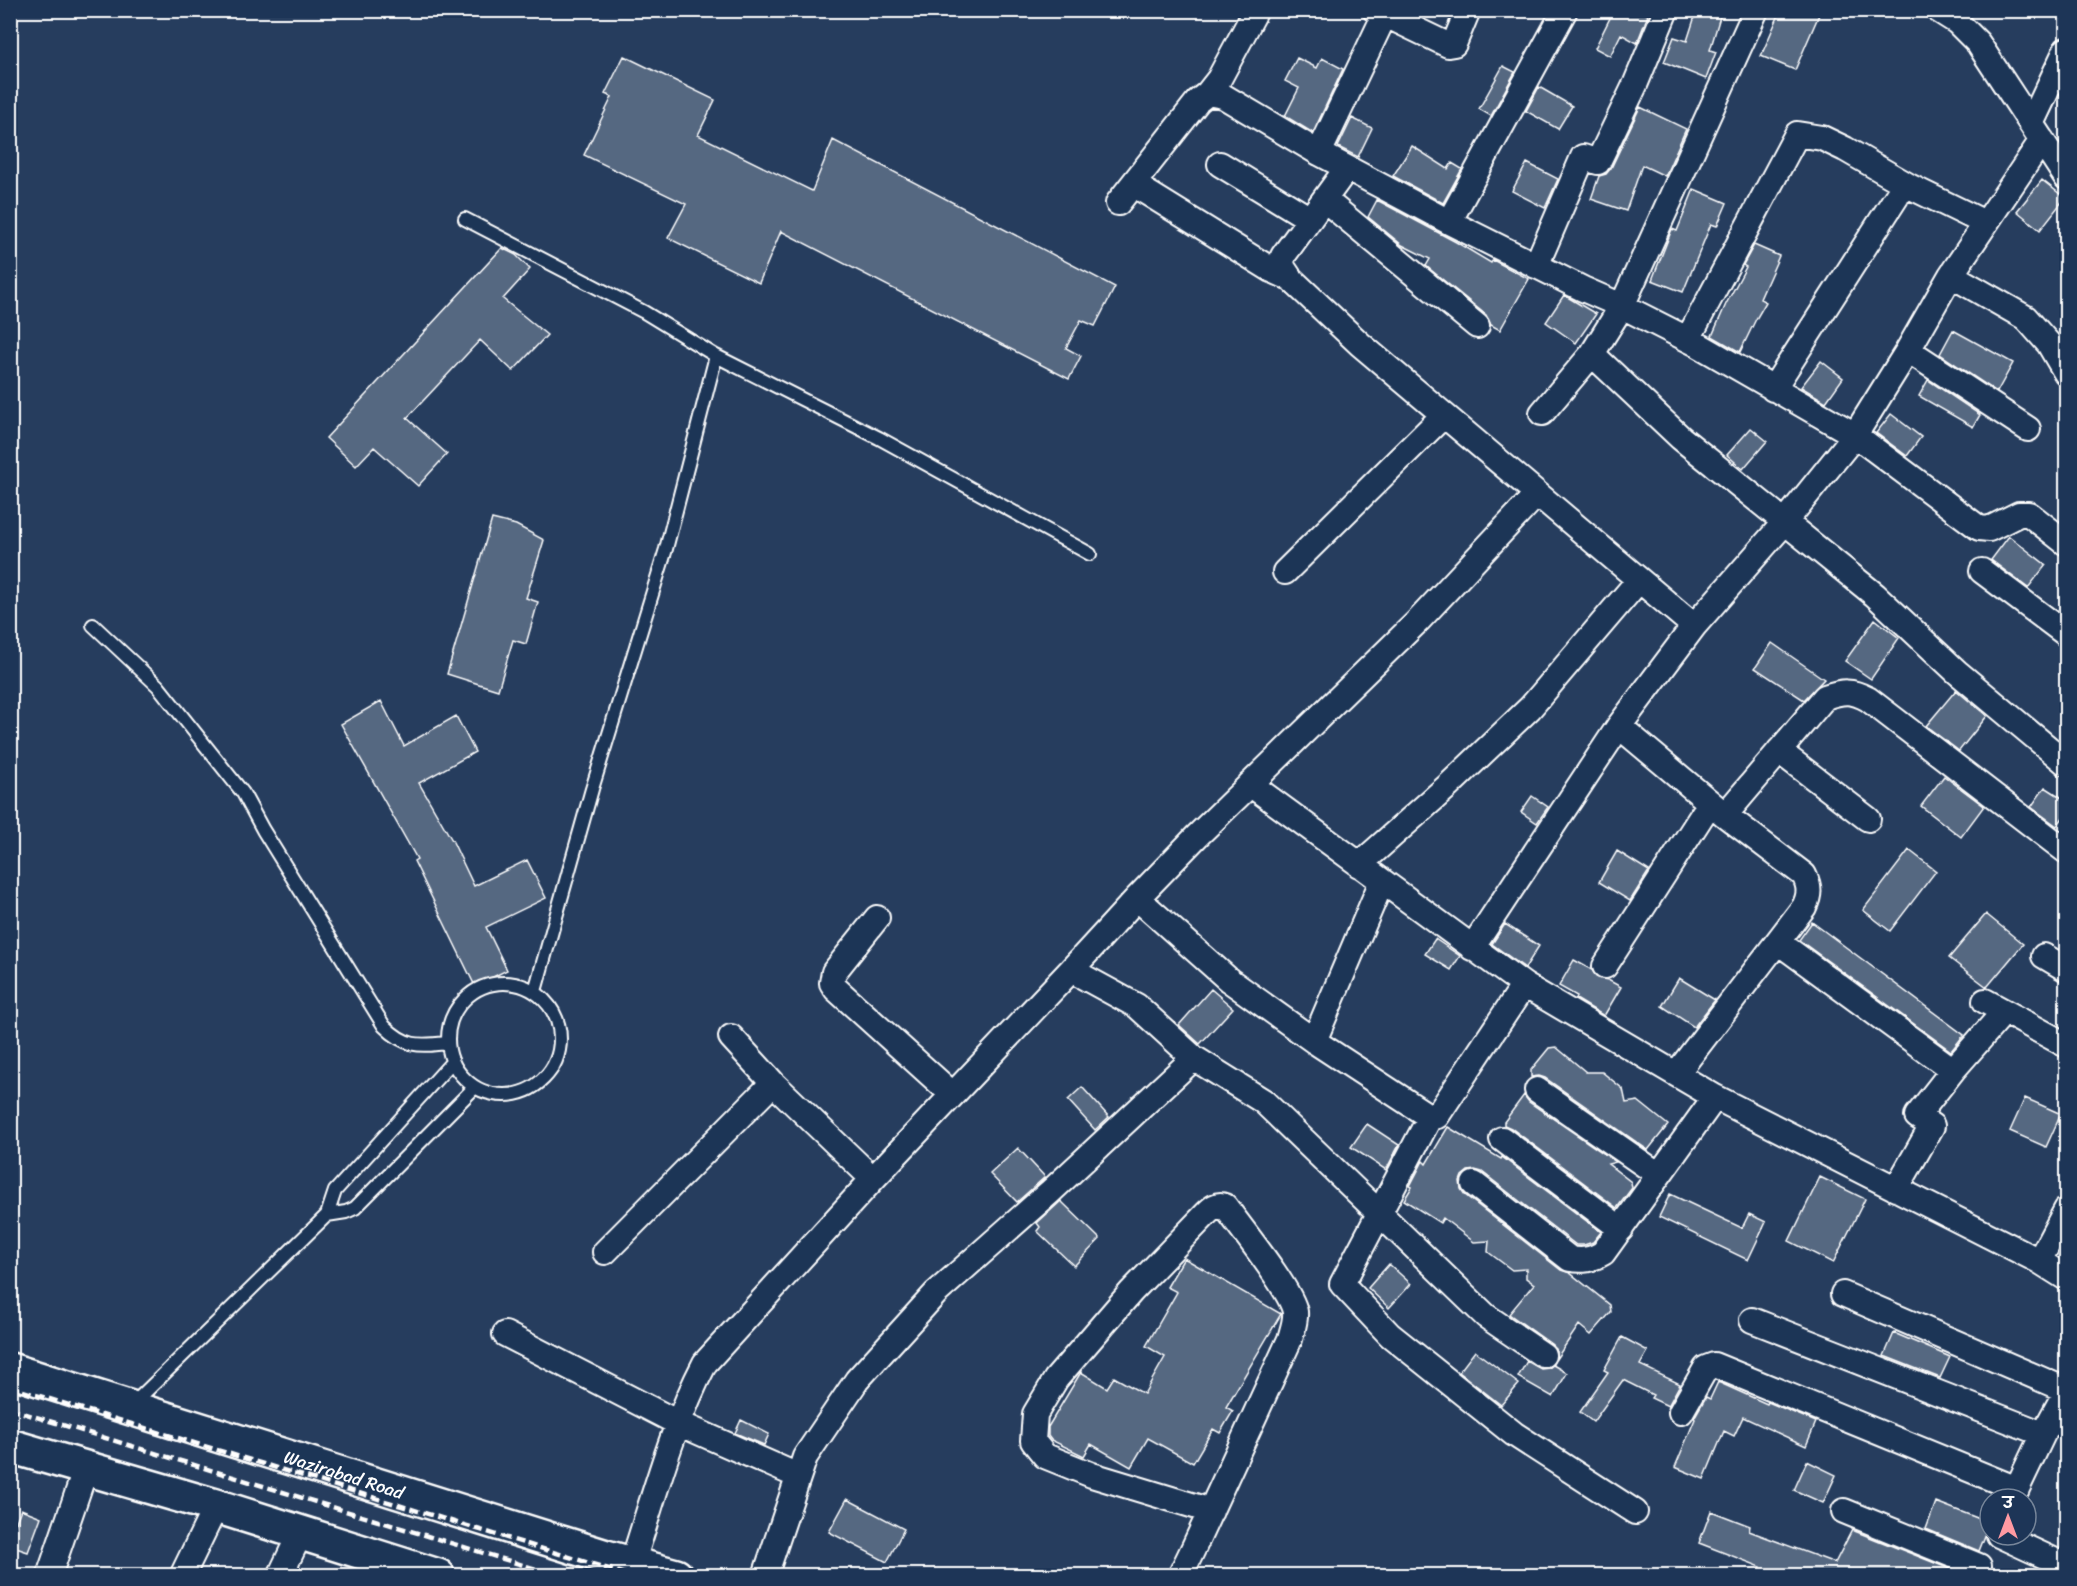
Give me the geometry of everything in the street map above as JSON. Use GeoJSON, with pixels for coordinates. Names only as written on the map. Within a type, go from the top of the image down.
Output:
{"type":"FeatureCollection","features":[{"type":"Feature","properties":{"kind":"highway","name":"Wazirabad Road"},"geometry":{"type":"LineString","coordinates":[[10,1370],[632,1564],[676,1575]]}},
{"type":"Feature","properties":{"kind":"highway"},"geometry":{"type":"LineString","coordinates":[[10,1446],[216,1506],[300,1534],[438,1575]]}},
{"type":"Feature","properties":{"kind":"street"},"geometry":{"type":"LineString","coordinates":[[1118,203],[1198,101],[1219,79],[1256,10]]}},
{"type":"Feature","properties":{"kind":"street"},"geometry":{"type":"LineString","coordinates":[[1318,153],[1382,12],[1448,45],[1454,44],[1468,10]]}},
{"type":"Feature","properties":{"kind":"street"},"geometry":{"type":"LineString","coordinates":[[1449,222],[1565,10]]}},
{"type":"Feature","properties":{"kind":"street"},"geometry":{"type":"LineString","coordinates":[[1536,266],[1584,157],[1598,162],[1635,85],[1666,10]]}},
{"type":"Feature","properties":{"kind":"street"},"geometry":{"type":"LineString","coordinates":[[1542,413],[1592,354],[1622,306],[1756,10]]}},
{"type":"Feature","properties":{"kind":"street"},"geometry":{"type":"LineString","coordinates":[[1938,10],[1957,22],[1978,43],[2067,177]]}},
{"type":"Feature","properties":{"kind":"street"},"geometry":{"type":"LineString","coordinates":[[1472,948],[1619,726],[1694,626],[1785,522],[1855,435],[1908,350],[1951,274],[1985,223],[2037,131],[2067,50]]}},
{"type":"Feature","properties":{"kind":"street"},"geometry":{"type":"LineString","coordinates":[[1208,93],[1223,96],[1318,153],[1449,222],[1688,339],[1855,435],[1979,528],[1989,529],[2019,513],[2024,513],[2029,514],[2067,543]]}},
{"type":"Feature","properties":{"kind":"street"},"geometry":{"type":"LineString","coordinates":[[1688,339],[1797,134],[1822,138],[1838,145],[1909,186],[1985,223]]}},
{"type":"Feature","properties":{"kind":"street"},"geometry":{"type":"LineString","coordinates":[[1220,164],[1310,219]]}},
{"type":"Feature","properties":{"kind":"street"},"geometry":{"type":"LineString","coordinates":[[1347,168],[1282,260],[1282,266],[1290,278],[1360,344],[1694,626]]}},
{"type":"Feature","properties":{"kind":"street"},"geometry":{"type":"LineString","coordinates":[[1133,184],[1272,270],[1290,278]]}},
{"type":"Feature","properties":{"kind":"street"},"geometry":{"type":"LineString","coordinates":[[1773,388],[1899,193],[1909,186]]}},
{"type":"Feature","properties":{"kind":"street"},"geometry":{"type":"LineString","coordinates":[[1325,200],[1477,326]]}},
{"type":"Feature","properties":{"kind":"street"},"geometry":{"type":"LineString","coordinates":[[1951,274],[2026,318],[2049,344],[2067,373]]}},
{"type":"Feature","properties":{"kind":"street"},"geometry":{"type":"LineString","coordinates":[[1908,350],[2028,429]]}},
{"type":"Feature","properties":{"kind":"street"},"geometry":{"type":"LineString","coordinates":[[1592,354],[1681,438],[1875,595],[1956,672],[2067,763]]}},
{"type":"Feature","properties":{"kind":"street"},"geometry":{"type":"LineString","coordinates":[[1285,572],[1444,415]]}},
{"type":"Feature","properties":{"kind":"street"},"geometry":{"type":"LineString","coordinates":[[632,1564],[678,1423],[705,1363],[873,1179],[1137,898],[1250,784],[1417,622],[1538,494]]}},
{"type":"Feature","properties":{"kind":"street"},"geometry":{"type":"LineString","coordinates":[[1982,571],[2067,634]]}},
{"type":"Feature","properties":{"kind":"street"},"geometry":{"type":"LineString","coordinates":[[1359,865],[1448,786],[1530,708],[1639,580]]}},
{"type":"Feature","properties":{"kind":"street"},"geometry":{"type":"LineString","coordinates":[[1605,966],[1717,809],[1779,752],[1825,697],[1839,692],[1855,692],[1868,699],[2067,851]]}},
{"type":"Feature","properties":{"kind":"street"},"geometry":{"type":"LineString","coordinates":[[1619,726],[1717,809],[1804,875],[1809,886],[1809,897],[1804,907],[1677,1073]]}},
{"type":"Feature","properties":{"kind":"street"},"geometry":{"type":"LineString","coordinates":[[1779,752],[1868,819]]}},
{"type":"Feature","properties":{"kind":"street"},"geometry":{"type":"LineString","coordinates":[[1250,784],[1524,985],[1715,1097],[2038,1261],[2067,1278]]}},
{"type":"Feature","properties":{"kind":"street"},"geometry":{"type":"LineString","coordinates":[[1314,1041],[1382,881]]}},
{"type":"Feature","properties":{"kind":"street"},"geometry":{"type":"LineString","coordinates":[[1137,898],[1229,980],[1314,1041],[1430,1118]]}},
{"type":"Feature","properties":{"kind":"street"},"geometry":{"type":"LineString","coordinates":[[877,918],[834,972],[832,983],[952,1094]]}},
{"type":"Feature","properties":{"kind":"street"},"geometry":{"type":"LineString","coordinates":[[1778,942],[1953,1070]]}},
{"type":"Feature","properties":{"kind":"street"},"geometry":{"type":"LineString","coordinates":[[2044,956],[2067,969]]}},
{"type":"Feature","properties":{"kind":"street"},"geometry":{"type":"LineString","coordinates":[[1071,970],[1137,1005],[1194,1058],[1263,1101],[1486,1316],[1543,1355]]}},
{"type":"Feature","properties":{"kind":"street"},"geometry":{"type":"LineString","coordinates":[[1524,985],[1437,1116],[1430,1118],[1342,1284],[1390,1335],[1514,1434],[1635,1512]]}},
{"type":"Feature","properties":{"kind":"street"},"geometry":{"type":"LineString","coordinates":[[1896,1189],[1932,1126],[1917,1116],[1953,1070],[1995,1007],[2067,1045]]}},
{"type":"Feature","properties":{"kind":"street"},"geometry":{"type":"LineString","coordinates":[[730,1037],[773,1083],[873,1179]]}},
{"type":"Feature","properties":{"kind":"street"},"geometry":{"type":"LineString","coordinates":[[765,1575],[805,1457],[856,1380],[936,1293],[1050,1192],[1194,1058]]}},
{"type":"Feature","properties":{"kind":"street"},"geometry":{"type":"LineString","coordinates":[[605,1252],[773,1083]]}},
{"type":"Feature","properties":{"kind":"street"},"geometry":{"type":"LineString","coordinates":[[1538,1090],[1659,1175]]}},
{"type":"Feature","properties":{"kind":"street"},"geometry":{"type":"LineString","coordinates":[[1474,1184],[1570,1258],[1582,1261],[1593,1258],[1604,1253],[1715,1097]]}},
{"type":"Feature","properties":{"kind":"street"},"geometry":{"type":"LineString","coordinates":[[1502,1139],[1621,1229]]}},
{"type":"Feature","properties":{"kind":"street"},"geometry":{"type":"LineString","coordinates":[[1180,1575],[1211,1511],[1290,1339],[1295,1311],[1287,1294],[1225,1206],[1220,1205],[1214,1206],[1131,1292],[1056,1379],[1035,1414],[1033,1441],[1045,1456],[1092,1475],[1211,1511]]}},
{"type":"Feature","properties":{"kind":"street"},"geometry":{"type":"LineString","coordinates":[[2038,1261],[2067,1210]]}},
{"type":"Feature","properties":{"kind":"street"},"geometry":{"type":"LineString","coordinates":[[1843,1294],[2064,1403],[2043,1434],[2017,1487]]}},
{"type":"Feature","properties":{"kind":"street"},"geometry":{"type":"LineString","coordinates":[[1752,1320],[2043,1434]]}},
{"type":"Feature","properties":{"kind":"street"},"geometry":{"type":"LineString","coordinates":[[505,1334],[678,1423],[798,1476]]}},
{"type":"Feature","properties":{"kind":"street"},"geometry":{"type":"LineString","coordinates":[[1681,1412],[1706,1368],[1714,1365],[1998,1487]]}},
{"type":"Feature","properties":{"kind":"street"},"geometry":{"type":"LineString","coordinates":[[49,1575],[86,1468]]}},
{"type":"Feature","properties":{"kind":"street"},"geometry":{"type":"LineString","coordinates":[[182,1575],[216,1506]]}},
{"type":"Feature","properties":{"kind":"street"},"geometry":{"type":"LineString","coordinates":[[1845,1511],[1977,1570],[1989,1547]]}},
{"type":"Feature","properties":{"kind":"street"},"geometry":{"type":"LineString","coordinates":[[280,1575],[300,1534]]}},
{"type":"Feature","properties":{"kind":"street"},"geometry":{"type":"LineString","coordinates":[[2026,1547],[2067,1566]]}},
{"type":"Feature","properties":{"kind":"lane"},"geometry":{"type":"LineString","coordinates":[[465,219],[644,312],[716,356],[879,438],[1090,554]]}},
{"type":"Feature","properties":{"kind":"lane"},"geometry":{"type":"LineString","coordinates":[[535,992],[592,789],[666,549],[716,356]]}},
{"type":"Feature","properties":{"kind":"lane"},"geometry":{"type":"LineString","coordinates":[[93,626],[158,686],[243,793],[263,830],[384,1026],[397,1039],[410,1043],[422,1045],[448,1043]]}},
{"type":"Feature","properties":{"kind":"lane"},"geometry":{"type":"LineString","coordinates":[[511,983],[535,992],[552,1009],[561,1033],[558,1058],[545,1079],[524,1093],[498,1094],[474,1088],[462,1077],[452,1062],[448,1043],[451,1019],[465,998],[486,986],[511,983]]}},
{"type":"Feature","properties":{"kind":"lane"},"geometry":{"type":"LineString","coordinates":[[131,1407],[327,1215],[335,1191],[452,1062]]}},
{"type":"Feature","properties":{"kind":"lane"},"geometry":{"type":"LineString","coordinates":[[327,1215],[355,1208],[474,1088]]}},
{"type":"Feature","properties":{"kind":"building"},"geometry":{"type":"Polygon","coordinates":[[[1614,10],[1639,10],[1648,15],[1637,43],[1621,34],[1610,56],[1595,48],[1614,10]]]}},
{"type":"Feature","properties":{"kind":"building"},"geometry":{"type":"Polygon","coordinates":[[[1697,10],[1722,10],[1710,50],[1716,52],[1706,79],[1664,62],[1674,37],[1687,41],[1697,10]]]}},
{"type":"Feature","properties":{"kind":"building"},"geometry":{"type":"Polygon","coordinates":[[[1781,10],[1821,10],[1795,70],[1761,56],[1781,10]]]}},
{"type":"Feature","properties":{"kind":"building"},"geometry":{"type":"Polygon","coordinates":[[[624,56],[715,100],[698,135],[812,191],[833,140],[1115,287],[1095,326],[1081,320],[1066,348],[1081,356],[1069,379],[781,231],[759,283],[668,238],[686,204],[584,155],[612,97],[605,94],[624,56]]]}},
{"type":"Feature","properties":{"kind":"building"},"geometry":{"type":"Polygon","coordinates":[[[1297,58],[1317,68],[1322,58],[1343,69],[1313,133],[1285,116],[1299,88],[1285,81],[1297,58]]]}},
{"type":"Feature","properties":{"kind":"building"},"geometry":{"type":"Polygon","coordinates":[[[1503,66],[1515,72],[1491,116],[1479,109],[1503,66]]]}},
{"type":"Feature","properties":{"kind":"building"},"geometry":{"type":"Polygon","coordinates":[[[1539,87],[1572,106],[1558,129],[1526,111],[1539,87]]]}},
{"type":"Feature","properties":{"kind":"building"},"geometry":{"type":"Polygon","coordinates":[[[1640,107],[1686,129],[1665,176],[1642,165],[1626,211],[1591,199],[1599,176],[1606,174],[1611,168],[1640,107]]]}},
{"type":"Feature","properties":{"kind":"building"},"geometry":{"type":"Polygon","coordinates":[[[1352,118],[1372,128],[1358,157],[1338,147],[1352,118]]]}},
{"type":"Feature","properties":{"kind":"building"},"geometry":{"type":"Polygon","coordinates":[[[1412,146],[1448,169],[1452,163],[1462,169],[1443,203],[1393,176],[1412,146]]]}},
{"type":"Feature","properties":{"kind":"building"},"geometry":{"type":"Polygon","coordinates":[[[1527,163],[1558,179],[1545,208],[1512,191],[1527,163]]]}},
{"type":"Feature","properties":{"kind":"building"},"geometry":{"type":"Polygon","coordinates":[[[2042,180],[2065,198],[2040,230],[2017,211],[2042,180]]]}},
{"type":"Feature","properties":{"kind":"building"},"geometry":{"type":"Polygon","coordinates":[[[1694,189],[1727,203],[1717,226],[1711,224],[1683,292],[1652,280],[1672,229],[1677,231],[1694,189]]]}},
{"type":"Feature","properties":{"kind":"building"},"geometry":{"type":"Polygon","coordinates":[[[1377,200],[1491,263],[1493,260],[1529,279],[1500,330],[1491,325],[1486,315],[1426,266],[1430,259],[1402,245],[1368,217],[1377,200]]]}},
{"type":"Feature","properties":{"kind":"building"},"geometry":{"type":"Polygon","coordinates":[[[1754,245],[1779,256],[1760,299],[1766,302],[1740,352],[1712,336],[1746,267],[1743,265],[1754,245]]]}},
{"type":"Feature","properties":{"kind":"building"},"geometry":{"type":"Polygon","coordinates":[[[502,248],[516,255],[530,269],[503,299],[547,335],[513,371],[480,340],[407,418],[447,454],[418,486],[374,447],[356,466],[326,438],[502,248]]]}},
{"type":"Feature","properties":{"kind":"building"},"geometry":{"type":"Polygon","coordinates":[[[1564,295],[1596,314],[1576,343],[1546,322],[1564,295]]]}},
{"type":"Feature","properties":{"kind":"building"},"geometry":{"type":"Polygon","coordinates":[[[1953,330],[2013,363],[1997,392],[1940,354],[1953,330]]]}},
{"type":"Feature","properties":{"kind":"building"},"geometry":{"type":"Polygon","coordinates":[[[1821,361],[1843,378],[1826,402],[1801,387],[1821,361]]]}},
{"type":"Feature","properties":{"kind":"building"},"geometry":{"type":"Polygon","coordinates":[[[1928,380],[1980,415],[1973,427],[1919,396],[1928,380]]]}},
{"type":"Feature","properties":{"kind":"building"},"geometry":{"type":"Polygon","coordinates":[[[1891,414],[1921,437],[1907,456],[1876,433],[1891,414]]]}},
{"type":"Feature","properties":{"kind":"building"},"geometry":{"type":"Polygon","coordinates":[[[1751,428],[1767,441],[1743,469],[1727,455],[1751,428]]]}},
{"type":"Feature","properties":{"kind":"building"},"geometry":{"type":"Polygon","coordinates":[[[492,519],[516,525],[544,540],[526,598],[538,602],[526,644],[513,640],[498,690],[447,674],[492,519]]]}},
{"type":"Feature","properties":{"kind":"building"},"geometry":{"type":"Polygon","coordinates":[[[2009,536],[2046,565],[2028,588],[1991,560],[2009,536]]]}},
{"type":"Feature","properties":{"kind":"building"},"geometry":{"type":"Polygon","coordinates":[[[1875,619],[1899,638],[1871,679],[1845,661],[1875,619]]]}},
{"type":"Feature","properties":{"kind":"building"},"geometry":{"type":"Polygon","coordinates":[[[1772,643],[1824,679],[1804,700],[1755,668],[1772,643]]]}},
{"type":"Feature","properties":{"kind":"building"},"geometry":{"type":"Polygon","coordinates":[[[1956,690],[1987,716],[1959,751],[1926,726],[1956,690]]]}},
{"type":"Feature","properties":{"kind":"building"},"geometry":{"type":"Polygon","coordinates":[[[381,701],[404,746],[456,716],[475,752],[419,783],[453,842],[474,886],[527,860],[546,898],[486,927],[507,970],[475,986],[414,861],[417,859],[341,724],[381,701]]]}},
{"type":"Feature","properties":{"kind":"building"},"geometry":{"type":"Polygon","coordinates":[[[1944,776],[1984,806],[1961,837],[1921,806],[1944,776]]]}},
{"type":"Feature","properties":{"kind":"building"},"geometry":{"type":"Polygon","coordinates":[[[2045,787],[2067,801],[2067,812],[2057,826],[2031,807],[2045,787]]]}},
{"type":"Feature","properties":{"kind":"building"},"geometry":{"type":"Polygon","coordinates":[[[1532,796],[1548,807],[1537,823],[1521,812],[1532,796]]]}},
{"type":"Feature","properties":{"kind":"building"},"geometry":{"type":"Polygon","coordinates":[[[1909,850],[1936,871],[1890,931],[1863,910],[1909,850]]]}},
{"type":"Feature","properties":{"kind":"building"},"geometry":{"type":"Polygon","coordinates":[[[1617,851],[1649,871],[1630,901],[1599,882],[1617,851]]]}},
{"type":"Feature","properties":{"kind":"building"},"geometry":{"type":"Polygon","coordinates":[[[1986,914],[2023,944],[1987,987],[1949,958],[1986,914]]]}},
{"type":"Feature","properties":{"kind":"building"},"geometry":{"type":"Polygon","coordinates":[[[1812,922],[1964,1035],[1951,1051],[1799,940],[1812,922]]]}},
{"type":"Feature","properties":{"kind":"building"},"geometry":{"type":"Polygon","coordinates":[[[1505,924],[1539,946],[1525,968],[1492,944],[1505,924]]]}},
{"type":"Feature","properties":{"kind":"building"},"geometry":{"type":"Polygon","coordinates":[[[1435,939],[1460,956],[1451,970],[1425,954],[1435,939]]]}},
{"type":"Feature","properties":{"kind":"building"},"geometry":{"type":"Polygon","coordinates":[[[1574,960],[1592,970],[1598,978],[1621,987],[1604,1016],[1559,986],[1574,960]]]}},
{"type":"Feature","properties":{"kind":"building"},"geometry":{"type":"Polygon","coordinates":[[[1679,978],[1715,1000],[1694,1027],[1662,1006],[1679,978]]]}},
{"type":"Feature","properties":{"kind":"building"},"geometry":{"type":"Polygon","coordinates":[[[1211,989],[1233,1008],[1200,1044],[1179,1025],[1211,989]]]}},
{"type":"Feature","properties":{"kind":"building"},"geometry":{"type":"Polygon","coordinates":[[[1556,1047],[1586,1072],[1602,1072],[1623,1089],[1626,1103],[1638,1101],[1668,1125],[1648,1150],[1545,1078],[1531,1077],[1531,1070],[1549,1048],[1556,1047]]]}},
{"type":"Feature","properties":{"kind":"building"},"geometry":{"type":"Polygon","coordinates":[[[1082,1087],[1109,1117],[1095,1130],[1068,1100],[1082,1087]]]}},
{"type":"Feature","properties":{"kind":"building"},"geometry":{"type":"Polygon","coordinates":[[[1524,1095],[1529,1102],[1616,1162],[1608,1164],[1631,1182],[1632,1188],[1617,1208],[1504,1125],[1524,1095]]]}},
{"type":"Feature","properties":{"kind":"building"},"geometry":{"type":"Polygon","coordinates":[[[2025,1098],[2061,1114],[2046,1147],[2010,1131],[2025,1098]]]}},
{"type":"Feature","properties":{"kind":"building"},"geometry":{"type":"Polygon","coordinates":[[[1367,1124],[1399,1145],[1386,1170],[1351,1147],[1367,1124]]]}},
{"type":"Feature","properties":{"kind":"building"},"geometry":{"type":"Polygon","coordinates":[[[1448,1127],[1501,1159],[1502,1157],[1601,1232],[1593,1242],[1576,1245],[1482,1172],[1468,1171],[1460,1181],[1465,1195],[1610,1305],[1611,1312],[1591,1335],[1579,1325],[1556,1359],[1556,1349],[1551,1344],[1509,1314],[1534,1284],[1526,1278],[1526,1269],[1512,1270],[1488,1252],[1489,1241],[1474,1242],[1443,1218],[1440,1223],[1404,1200],[1423,1161],[1426,1164],[1448,1127]]]}},
{"type":"Feature","properties":{"kind":"building"},"geometry":{"type":"Polygon","coordinates":[[[1018,1148],[1045,1177],[1017,1202],[990,1174],[1018,1148]]]}},
{"type":"Feature","properties":{"kind":"building"},"geometry":{"type":"Polygon","coordinates":[[[1820,1177],[1865,1199],[1833,1263],[1789,1241],[1820,1177]]]}},
{"type":"Feature","properties":{"kind":"building"},"geometry":{"type":"Polygon","coordinates":[[[1670,1194],[1742,1228],[1749,1214],[1766,1222],[1748,1260],[1659,1217],[1670,1194]]]}},
{"type":"Feature","properties":{"kind":"building"},"geometry":{"type":"Polygon","coordinates":[[[1061,1201],[1100,1239],[1074,1266],[1037,1231],[1040,1227],[1037,1223],[1061,1201]]]}},
{"type":"Feature","properties":{"kind":"building"},"geometry":{"type":"Polygon","coordinates":[[[1184,1258],[1281,1314],[1226,1407],[1233,1411],[1220,1433],[1213,1429],[1193,1463],[1148,1438],[1131,1467],[1091,1444],[1084,1456],[1051,1440],[1048,1436],[1048,1427],[1081,1372],[1107,1388],[1114,1377],[1144,1394],[1165,1357],[1146,1346],[1177,1292],[1167,1287],[1184,1258]]]}},
{"type":"Feature","properties":{"kind":"building"},"geometry":{"type":"Polygon","coordinates":[[[1389,1264],[1411,1284],[1389,1308],[1368,1288],[1389,1264]]]}},
{"type":"Feature","properties":{"kind":"building"},"geometry":{"type":"Polygon","coordinates":[[[1894,1333],[1950,1357],[1940,1378],[1884,1356],[1894,1333]]]}},
{"type":"Feature","properties":{"kind":"building"},"geometry":{"type":"Polygon","coordinates":[[[1622,1337],[1648,1351],[1640,1365],[1680,1384],[1668,1406],[1651,1398],[1653,1395],[1623,1380],[1593,1422],[1580,1412],[1608,1372],[1604,1370],[1622,1337]]]}},
{"type":"Feature","properties":{"kind":"building"},"geometry":{"type":"Polygon","coordinates":[[[1475,1351],[1519,1384],[1501,1405],[1459,1372],[1475,1351]]]}},
{"type":"Feature","properties":{"kind":"building"},"geometry":{"type":"Polygon","coordinates":[[[1527,1361],[1541,1369],[1553,1365],[1567,1373],[1553,1397],[1518,1377],[1527,1361]]]}},
{"type":"Feature","properties":{"kind":"building"},"geometry":{"type":"Polygon","coordinates":[[[1718,1382],[1767,1404],[1768,1402],[1816,1422],[1806,1446],[1743,1417],[1734,1436],[1724,1431],[1704,1479],[1675,1467],[1694,1418],[1706,1397],[1710,1399],[1718,1382]]]}},
{"type":"Feature","properties":{"kind":"building"},"geometry":{"type":"Polygon","coordinates":[[[741,1420],[769,1434],[764,1445],[735,1433],[741,1420]]]}},
{"type":"Feature","properties":{"kind":"building"},"geometry":{"type":"Polygon","coordinates":[[[1807,1461],[1836,1475],[1823,1503],[1794,1490],[1807,1461]]]}},
{"type":"Feature","properties":{"kind":"building"},"geometry":{"type":"Polygon","coordinates":[[[847,1499],[904,1529],[887,1562],[829,1532],[847,1499]]]}},
{"type":"Feature","properties":{"kind":"building"},"geometry":{"type":"Polygon","coordinates":[[[1936,1502],[1978,1518],[1978,1547],[1981,1547],[1979,1551],[1926,1529],[1936,1502]]]}},
{"type":"Feature","properties":{"kind":"building"},"geometry":{"type":"Polygon","coordinates":[[[21,1509],[41,1517],[28,1552],[10,1546],[10,1537],[21,1509]]]}},
{"type":"Feature","properties":{"kind":"building"},"geometry":{"type":"Polygon","coordinates":[[[1711,1511],[1750,1526],[1749,1531],[1835,1563],[1852,1530],[1965,1575],[1774,1575],[1759,1570],[1761,1567],[1699,1543],[1711,1511]]]}},
{"type":"Feature","properties":{"kind":"railway"},"geometry":{"type":"LineString","coordinates":[[10,1387],[632,1576]]}},
{"type":"Feature","properties":{"kind":"railway"},"geometry":{"type":"LineString","coordinates":[[10,1409],[559,1576]]}}]}
